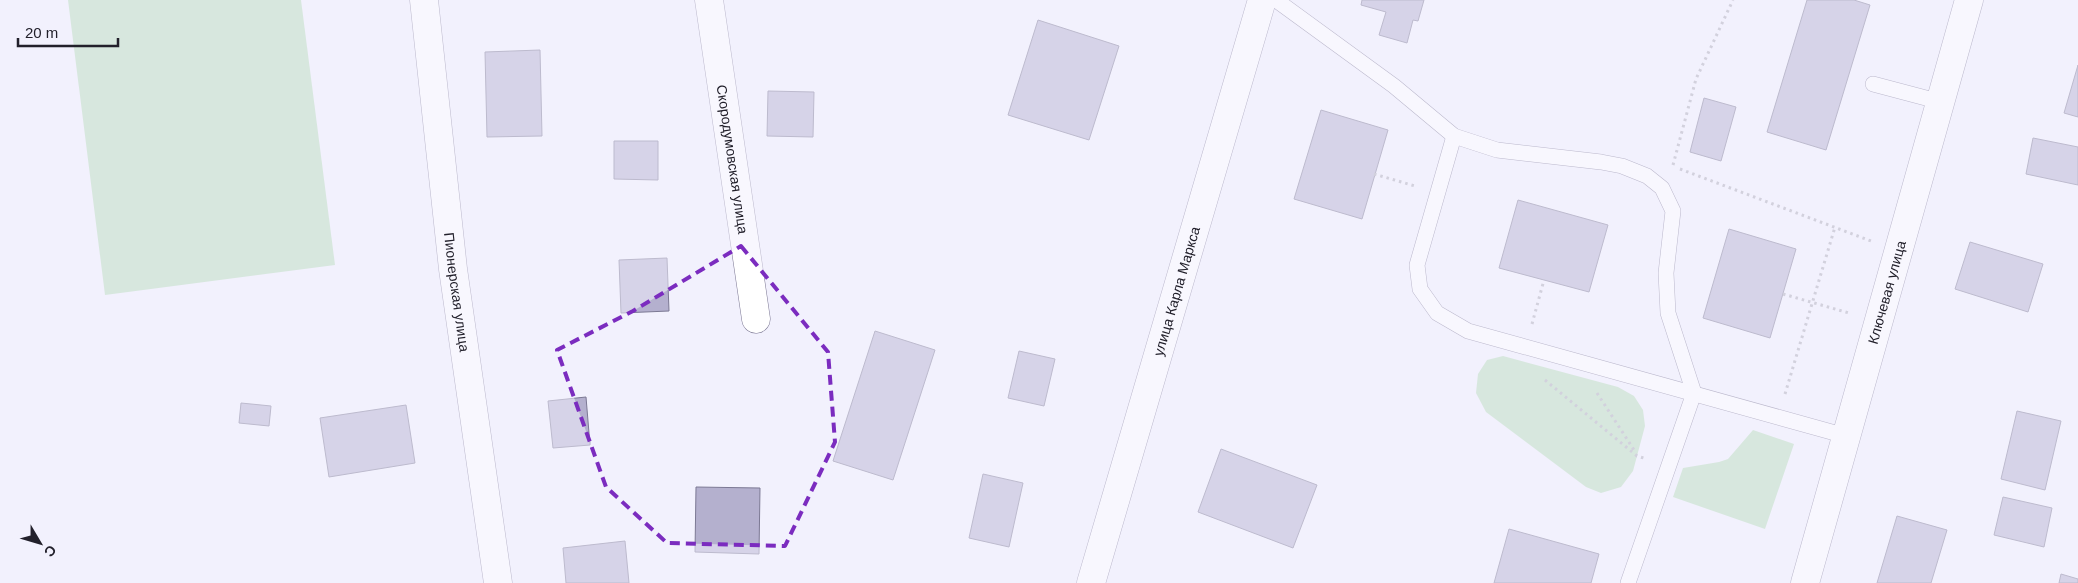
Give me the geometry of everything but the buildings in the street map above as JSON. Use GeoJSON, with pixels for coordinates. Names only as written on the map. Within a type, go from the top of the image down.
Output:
{"type":"FeatureCollection","features":[{"type":"Feature","properties":{"kind":"street","name":"Пионерская улица"},"geometry":{"type":"LineString","coordinates":[[424,0],[453,269],[498,583]]}},
{"type":"Feature","properties":{"kind":"street","name":"Скородумовская улица"},"geometry":{"type":"LineString","coordinates":[[709,0],[756,319]]}},
{"type":"Feature","properties":{"kind":"street","name":"улица Карла Маркса"},"geometry":{"type":"LineString","coordinates":[[1091,583],[1262,0]]}},
{"type":"Feature","properties":{"kind":"street","name":"Ключевая улица"},"geometry":{"type":"LineString","coordinates":[[1805,583],[1969,0]]}},
{"type":"Feature","properties":{"kind":"lane"},"geometry":{"type":"LineString","coordinates":[[1276,0],[1394,86],[1454,136],[1497,150],[1622,166],[1647,176],[1662,188],[1673,210],[1666,273],[1668,313],[1694,393],[1628,583]]}},
{"type":"Feature","properties":{"kind":"lane"},"geometry":{"type":"LineString","coordinates":[[1874,84],[1940,102]]}},
{"type":"Feature","properties":{"kind":"lane"},"geometry":{"type":"LineString","coordinates":[[1454,136],[1417,265],[1420,289],[1437,313],[1468,331],[1846,436]]}},
{"type":"Feature","properties":{"kind":"path"},"geometry":{"type":"LineString","coordinates":[[1733,0],[1696,79],[1672,166],[1898,251]]}},
{"type":"Feature","properties":{"kind":"path"},"geometry":{"type":"LineString","coordinates":[[1374,174],[1438,193]]}},
{"type":"Feature","properties":{"kind":"path"},"geometry":{"type":"LineString","coordinates":[[1779,417],[1835,227]]}},
{"type":"Feature","properties":{"kind":"path"},"geometry":{"type":"LineString","coordinates":[[1544,280],[1522,361],[1637,456],[1588,379],[1592,365]]}},
{"type":"Feature","properties":{"kind":"path"},"geometry":{"type":"LineString","coordinates":[[1783,294],[1878,322]]}},
{"type":"Feature","properties":{"kind":"highlighted area"},"geometry":{"type":"Polygon","coordinates":[[[741,246],[828,352],[835,442],[785,546],[667,543],[606,487],[557,350],[633,311],[741,246]]]}},
{"type":"Feature","properties":{"kind":"green space"},"geometry":{"type":"Polygon","coordinates":[[[68,0],[301,0],[335,265],[105,295],[68,0]]]}},
{"type":"Feature","properties":{"kind":"green space"},"geometry":{"type":"Polygon","coordinates":[[[1503,356],[1618,387],[1634,396],[1643,410],[1645,426],[1633,471],[1621,487],[1601,493],[1586,487],[1486,412],[1476,393],[1478,374],[1487,360],[1503,356]]]}},
{"type":"Feature","properties":{"kind":"green space"},"geometry":{"type":"Polygon","coordinates":[[[1753,430],[1794,444],[1765,529],[1673,497],[1683,468],[1728,459],[1753,430]]]}}]}
